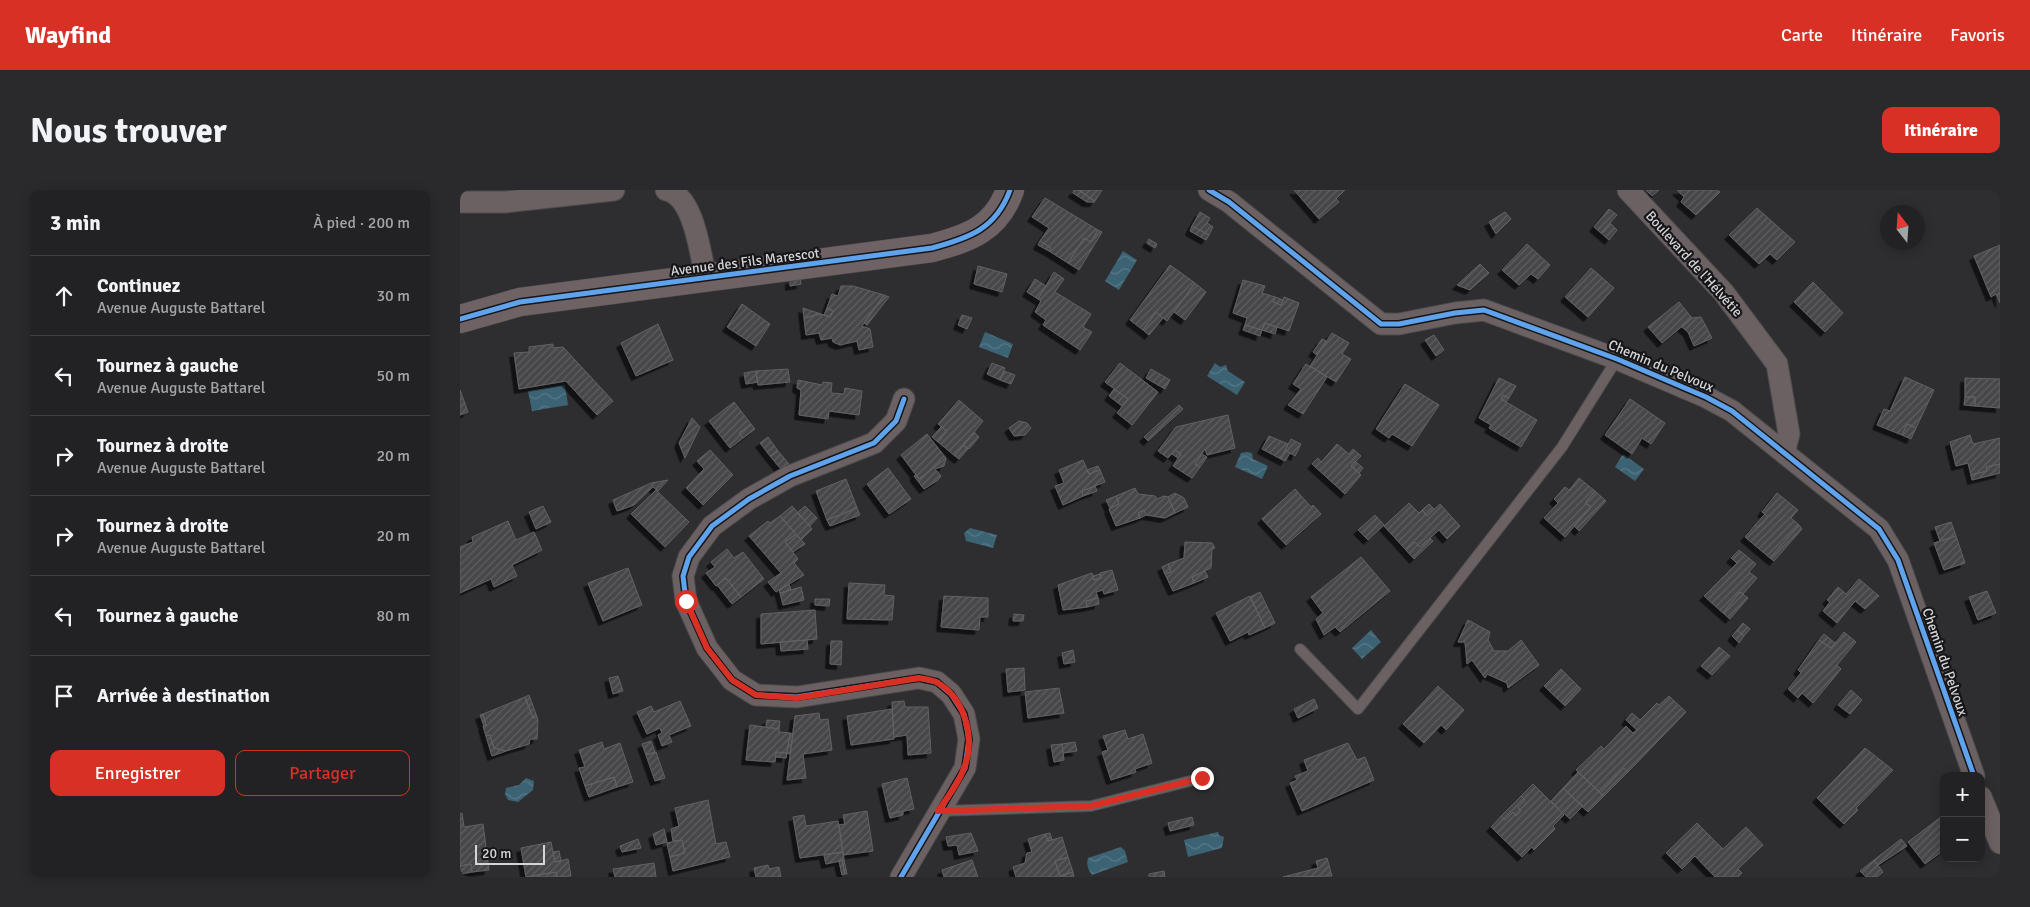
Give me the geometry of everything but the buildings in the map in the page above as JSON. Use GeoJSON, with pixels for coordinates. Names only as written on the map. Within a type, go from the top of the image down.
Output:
{"type":"FeatureCollection","features":[{"type":"Feature","properties":{"kind":"street"},"geometry":{"type":"LineString","coordinates":[[460,202],[506,202],[614,190]]}},
{"type":"Feature","properties":{"kind":"street"},"geometry":{"type":"LineString","coordinates":[[666,190],[685,205],[694,224],[706,278]]}},
{"type":"Feature","properties":{"kind":"street","name":"Avenue des Fils Marescot"},"geometry":{"type":"LineString","coordinates":[[460,319],[520,302],[932,248],[958,241],[984,229],[998,214],[1010,190]]}},
{"type":"Feature","properties":{"kind":"street","name":"Chemin du Pelvoux"},"geometry":{"type":"LineString","coordinates":[[1209,190],[1229,202],[1381,324],[1399,324],[1455,313],[1484,310],[1617,359],[1732,411],[1879,529],[1893,552],[1973,772]]}},
{"type":"Feature","properties":{"kind":"street","name":"Boulevard de l'Hélvétie"},"geometry":{"type":"LineString","coordinates":[[1628,190],[1724,293],[1776,364],[1788,434],[1784,453]]}},
{"type":"Feature","properties":{"kind":"street"},"geometry":{"type":"LineString","coordinates":[[902,877],[938,811],[965,768],[969,739],[964,714],[951,694],[936,682],[919,678],[797,698],[756,695],[732,680],[707,648],[686,601],[683,576],[689,557],[712,526],[749,499],[790,476],[874,444],[896,421],[904,399]]}},
{"type":"Feature","properties":{"kind":"street"},"geometry":{"type":"LineString","coordinates":[[1985,807],[2000,843]]}},
{"type":"Feature","properties":{"kind":"lane"},"geometry":{"type":"LineString","coordinates":[[1300,649],[1358,709],[1562,447],[1617,359]]}},
{"type":"Feature","properties":{"kind":"lane"},"geometry":{"type":"LineString","coordinates":[[938,811],[1091,806],[1202,778]]}},
{"type":"Feature","properties":{"kind":"water"},"geometry":{"type":"Polygon","coordinates":[[[1123,251],[1137,260],[1119,290],[1105,281],[1123,251]]]}},
{"type":"Feature","properties":{"kind":"water"},"geometry":{"type":"Polygon","coordinates":[[[985,332],[1013,344],[1008,358],[979,347],[985,332]]]}},
{"type":"Feature","properties":{"kind":"water"},"geometry":{"type":"Polygon","coordinates":[[[1215,363],[1220,367],[1226,365],[1228,371],[1245,382],[1237,395],[1207,376],[1215,363]]]}},
{"type":"Feature","properties":{"kind":"water"},"geometry":{"type":"Polygon","coordinates":[[[565,385],[568,405],[532,411],[528,391],[565,385]]]}},
{"type":"Feature","properties":{"kind":"water"},"geometry":{"type":"Polygon","coordinates":[[[1241,453],[1252,453],[1253,459],[1268,466],[1262,479],[1235,467],[1241,453]]]}},
{"type":"Feature","properties":{"kind":"water"},"geometry":{"type":"Polygon","coordinates":[[[1623,454],[1644,469],[1635,481],[1615,467],[1623,454]]]}},
{"type":"Feature","properties":{"kind":"water"},"geometry":{"type":"Polygon","coordinates":[[[970,528],[997,535],[993,548],[966,541],[964,533],[970,528]]]}},
{"type":"Feature","properties":{"kind":"water"},"geometry":{"type":"Polygon","coordinates":[[[1371,630],[1381,642],[1362,659],[1352,648],[1371,630]]]}},
{"type":"Feature","properties":{"kind":"water"},"geometry":{"type":"Polygon","coordinates":[[[526,778],[534,781],[533,790],[518,802],[508,800],[505,794],[506,788],[519,785],[526,778]]]}},
{"type":"Feature","properties":{"kind":"water"},"geometry":{"type":"Polygon","coordinates":[[[1218,832],[1219,835],[1224,837],[1222,848],[1188,857],[1184,840],[1218,832]]]}},
{"type":"Feature","properties":{"kind":"water"},"geometry":{"type":"Polygon","coordinates":[[[1121,847],[1125,851],[1128,862],[1092,875],[1088,867],[1088,858],[1121,847]]]}},
{"type":"Feature","properties":{"kind":"cycle path"},"geometry":{"type":"LineString","coordinates":[[460,319],[520,302],[932,248],[969,236],[980,230],[997,214],[1010,190]]}},
{"type":"Feature","properties":{"kind":"cycle path"},"geometry":{"type":"LineString","coordinates":[[1209,190],[1229,202],[1381,324],[1399,324],[1455,313],[1484,310],[1617,359],[1706,397],[1732,411],[1879,529],[1898,560],[1973,772]]}},
{"type":"Feature","properties":{"kind":"cycle path"},"geometry":{"type":"LineString","coordinates":[[901,877],[965,768],[969,739],[964,714],[951,694],[937,682],[919,678],[797,697],[756,695],[732,680],[707,648],[686,601],[683,576],[689,557],[712,526],[749,499],[790,476],[874,443],[896,421],[904,399]]}},
{"type":"Feature","properties":{"kind":"route"},"geometry":{"type":"LineString","coordinates":[[686,601],[707,648],[732,680],[756,695],[797,698],[919,678],[936,682],[951,694],[964,714],[969,739],[965,768],[938,811],[1091,806],[1202,778]]}}]}
